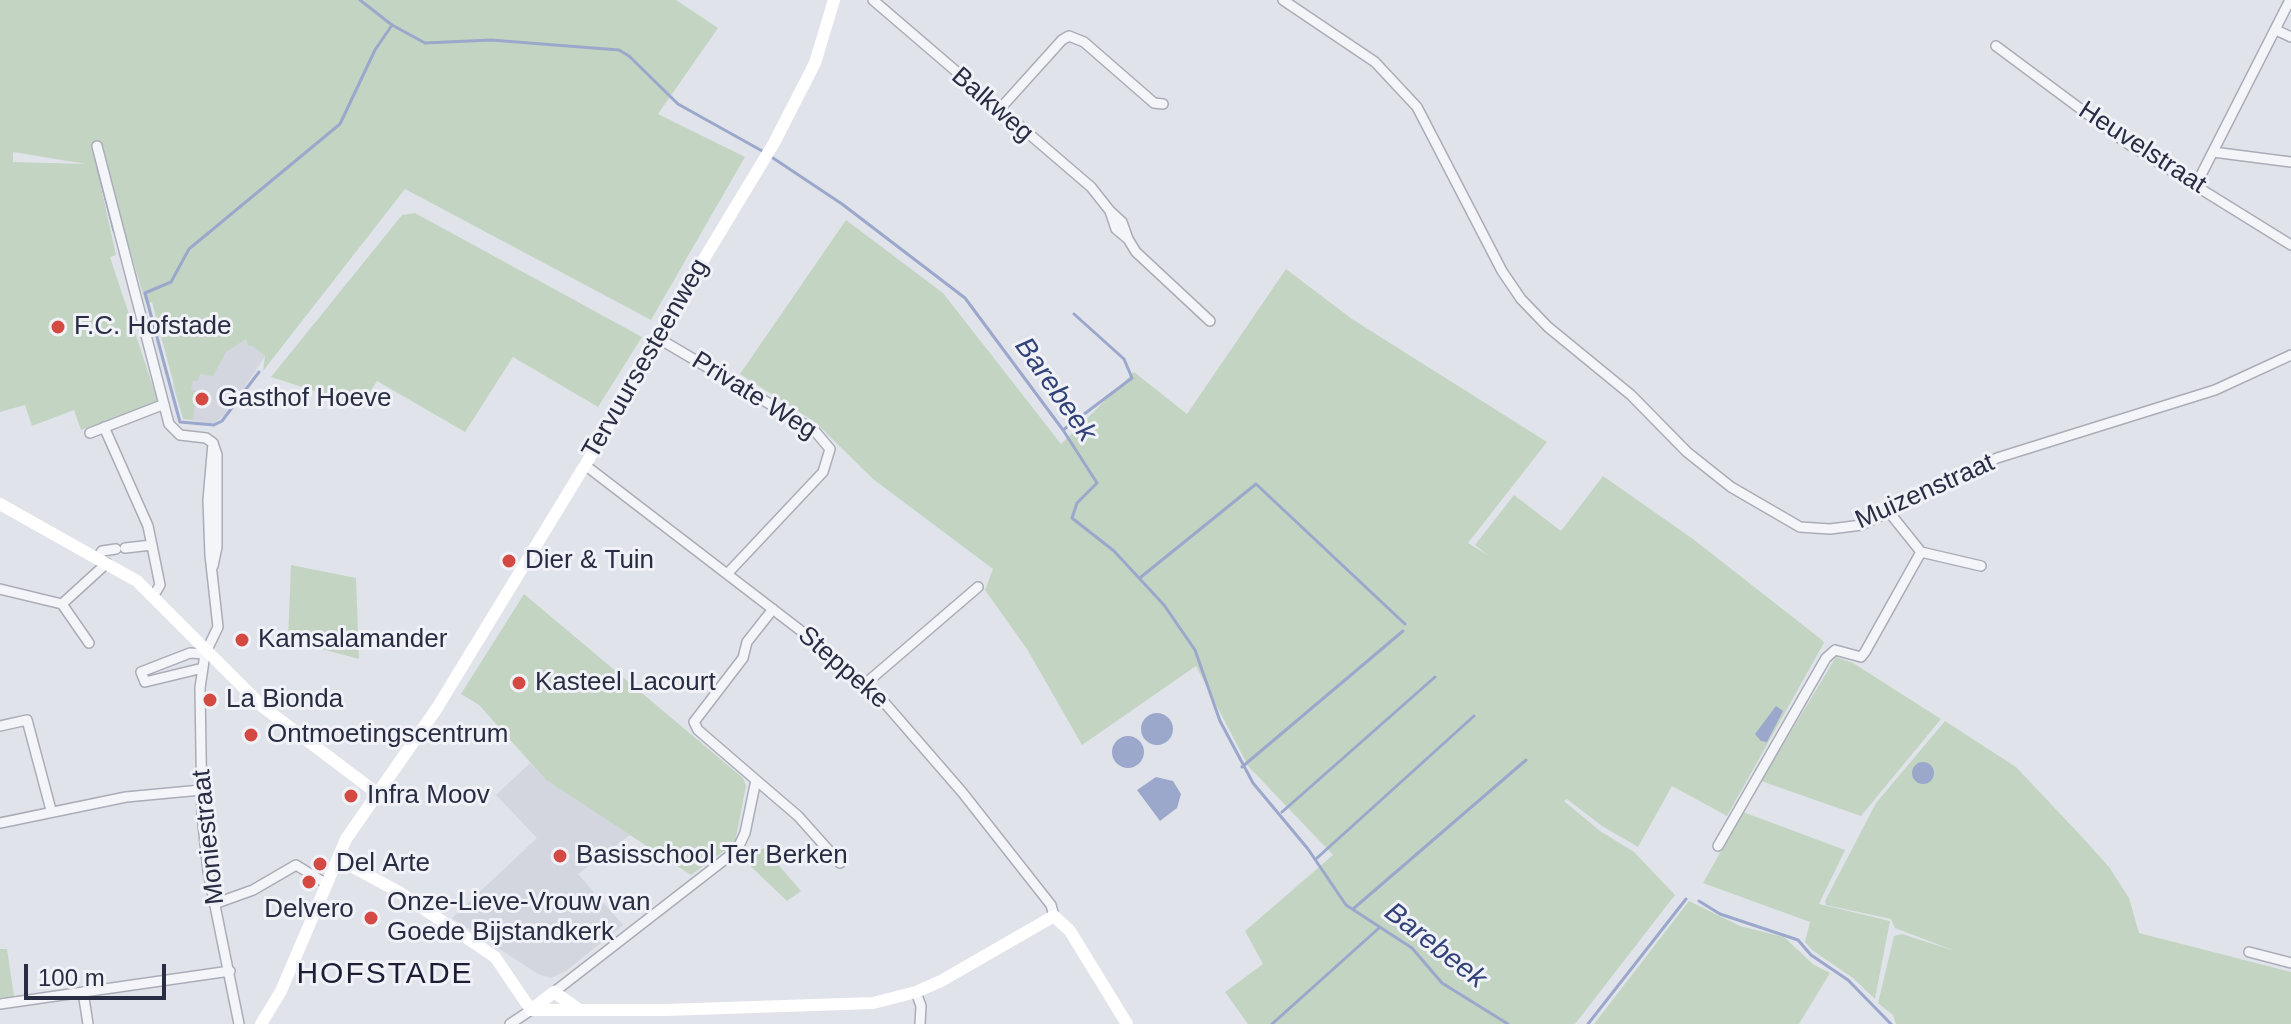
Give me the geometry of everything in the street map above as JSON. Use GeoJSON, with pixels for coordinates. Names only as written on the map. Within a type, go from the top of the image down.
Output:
{"type":"FeatureCollection","features":[{"type":"Feature","properties":{"kind":"street","name":"Tervuursesteenweg"},"geometry":{"type":"LineString","coordinates":[[261,1024],[281,991],[346,839],[380,795],[437,708],[585,465],[656,337],[774,143],[815,63],[834,0]]}},
{"type":"Feature","properties":{"kind":"street","name":"Balkweg"},"geometry":{"type":"LineString","coordinates":[[873,0],[998,111],[1091,187],[1110,211],[1116,229],[1128,239],[1136,252],[1210,321]]}},
{"type":"Feature","properties":{"kind":"street","name":"Muizenstraat"},"geometry":{"type":"LineString","coordinates":[[1283,0],[1375,62],[1417,107],[1521,299],[1548,327],[1631,395],[1687,452],[1731,487],[1800,527],[1830,529],[1862,525],[1997,458],[2215,390],[2291,355]]}},
{"type":"Feature","properties":{"kind":"street"},"geometry":{"type":"LineString","coordinates":[[2197,183],[2290,0]]}},
{"type":"Feature","properties":{"kind":"street"},"geometry":{"type":"LineString","coordinates":[[2276,30],[2291,37]]}},
{"type":"Feature","properties":{"kind":"street"},"geometry":{"type":"LineString","coordinates":[[998,111],[1069,36],[1084,42],[1154,103],[1163,104]]}},
{"type":"Feature","properties":{"kind":"street","name":"Heuvelstraat"},"geometry":{"type":"LineString","coordinates":[[1996,46],[2125,142],[2197,183],[2291,245]]}},
{"type":"Feature","properties":{"kind":"street"},"geometry":{"type":"LineString","coordinates":[[90,433],[162,405],[155,359],[97,146]]}},
{"type":"Feature","properties":{"kind":"street"},"geometry":{"type":"LineString","coordinates":[[2213,152],[2291,162]]}},
{"type":"Feature","properties":{"kind":"street","name":"Private Weg"},"geometry":{"type":"LineString","coordinates":[[656,337],[814,430],[830,449],[823,472],[727,574]]}},
{"type":"Feature","properties":{"kind":"street","name":"Moniestraat"},"geometry":{"type":"LineString","coordinates":[[162,405],[175,432],[206,438],[213,443],[213,566],[218,627],[206,651],[200,688],[201,790],[214,904],[239,1024]]}},
{"type":"Feature","properties":{"kind":"street"},"geometry":{"type":"LineString","coordinates":[[104,427],[135,494],[152,545],[160,585],[154,595]]}},
{"type":"Feature","properties":{"kind":"street","name":"Steppeke"},"geometry":{"type":"LineString","coordinates":[[585,465],[865,684],[929,751],[1051,905],[1054,916]]}},
{"type":"Feature","properties":{"kind":"street"},"geometry":{"type":"LineString","coordinates":[[0,504],[103,560],[154,595],[263,707],[380,795]]}},
{"type":"Feature","properties":{"kind":"street"},"geometry":{"type":"LineString","coordinates":[[1889,512],[1921,552],[1981,566]]}},
{"type":"Feature","properties":{"kind":"street"},"geometry":{"type":"LineString","coordinates":[[62,604],[103,560],[102,551],[152,545]]}},
{"type":"Feature","properties":{"kind":"street"},"geometry":{"type":"LineString","coordinates":[[1718,846],[1826,658],[1835,650],[1861,657],[1921,552]]}},
{"type":"Feature","properties":{"kind":"street"},"geometry":{"type":"LineString","coordinates":[[865,684],[978,587]]}},
{"type":"Feature","properties":{"kind":"street"},"geometry":{"type":"LineString","coordinates":[[0,589],[62,604],[89,643]]}},
{"type":"Feature","properties":{"kind":"street"},"geometry":{"type":"LineString","coordinates":[[773,609],[747,642],[743,658],[694,722],[698,730],[798,816],[840,863]]}},
{"type":"Feature","properties":{"kind":"street"},"geometry":{"type":"LineString","coordinates":[[203,668],[145,682],[141,672],[190,653],[206,651]]}},
{"type":"Feature","properties":{"kind":"street"},"geometry":{"type":"LineString","coordinates":[[0,726],[27,720],[51,810]]}},
{"type":"Feature","properties":{"kind":"street"},"geometry":{"type":"LineString","coordinates":[[510,1024],[737,850],[745,833],[756,780]]}},
{"type":"Feature","properties":{"kind":"street"},"geometry":{"type":"LineString","coordinates":[[0,823],[51,810],[126,797],[201,790]]}},
{"type":"Feature","properties":{"kind":"street"},"geometry":{"type":"LineString","coordinates":[[338,859],[399,892],[495,957],[531,1010]]}},
{"type":"Feature","properties":{"kind":"street"},"geometry":{"type":"LineString","coordinates":[[214,904],[253,890],[296,865],[325,883]]}},
{"type":"Feature","properties":{"kind":"street"},"geometry":{"type":"LineString","coordinates":[[531,1010],[848,1005],[916,992],[1054,916],[1070,931],[1127,1024]]}},
{"type":"Feature","properties":{"kind":"street"},"geometry":{"type":"LineString","coordinates":[[2249,952],[2291,963]]}},
{"type":"Feature","properties":{"kind":"street"},"geometry":{"type":"LineString","coordinates":[[0,1004],[230,971]]}},
{"type":"Feature","properties":{"kind":"street"},"geometry":{"type":"LineString","coordinates":[[83,992],[88,1024]]}},
{"type":"Feature","properties":{"kind":"street"},"geometry":{"type":"LineString","coordinates":[[554,992],[578,1009]]}},
{"type":"Feature","properties":{"kind":"street"},"geometry":{"type":"LineString","coordinates":[[916,992],[921,1006],[920,1024]]}},
{"type":"Feature","properties":{"kind":"shaded area"},"geometry":{"type":"Polygon","coordinates":[[[186,284],[265,356],[230,410],[214,424],[183,419],[173,386],[186,284]]]}},
{"type":"Feature","properties":{"kind":"shaded area","name":"Basisschool Ter Berken"},"geometry":{"type":"Polygon","coordinates":[[[530,763],[546,780],[630,835],[578,874],[623,925],[566,971],[551,978],[538,974],[452,918],[537,838],[496,795],[530,763]]]}},
{"type":"Feature","properties":{"kind":"green space"},"geometry":{"type":"Polygon","coordinates":[[[0,0],[676,0],[718,28],[658,114],[745,157],[651,320],[405,189],[263,371],[265,356],[253,346],[248,346],[246,339],[226,352],[213,376],[200,374],[198,381],[193,380],[191,390],[196,391],[193,420],[183,419],[152,302],[146,304],[105,167],[96,165],[116,255],[110,257],[158,402],[81,430],[74,410],[32,426],[25,405],[0,412],[0,0]],[[13,152],[13,162],[86,164],[13,152]]]}},
{"type":"Feature","properties":{"kind":"green space"},"geometry":{"type":"Polygon","coordinates":[[[415,213],[642,337],[598,407],[513,357],[465,432],[377,381],[361,406],[271,377],[402,215],[415,213]]]}},
{"type":"Feature","properties":{"kind":"green space"},"geometry":{"type":"Polygon","coordinates":[[[846,220],[943,293],[1061,444],[1134,372],[1187,414],[1286,269],[1352,319],[1547,442],[1468,543],[1489,556],[1475,545],[1514,495],[1561,531],[1603,476],[1693,539],[1822,640],[1824,643],[1727,816],[1672,786],[1638,847],[1602,826],[1567,799],[1564,801],[1600,831],[1634,852],[1675,895],[1575,1024],[1248,1024],[1225,992],[1263,964],[1245,931],[1333,855],[1248,766],[1196,666],[1082,745],[1027,649],[985,590],[993,569],[873,479],[815,422],[740,374],[846,220]]]}},
{"type":"Feature","properties":{"kind":"green space"},"geometry":{"type":"Polygon","coordinates":[[[291,565],[356,578],[359,659],[288,640],[291,565]]]}},
{"type":"Feature","properties":{"kind":"green space"},"geometry":{"type":"Polygon","coordinates":[[[524,594],[743,778],[746,786],[735,843],[691,875],[546,780],[479,705],[461,694],[524,594]]]}},
{"type":"Feature","properties":{"kind":"green space"},"geometry":{"type":"Polygon","coordinates":[[[1836,657],[1853,663],[1941,719],[1861,816],[1761,781],[1836,657]]]}},
{"type":"Feature","properties":{"kind":"green space"},"geometry":{"type":"Polygon","coordinates":[[[1945,721],[2016,767],[2083,838],[2109,867],[2129,898],[2139,933],[2291,972],[2291,1024],[1896,1024],[1893,1015],[1878,1003],[1894,936],[1902,934],[1955,951],[1895,928],[1891,919],[1826,905],[1825,901],[1876,803],[1945,721]]]}},
{"type":"Feature","properties":{"kind":"green space"},"geometry":{"type":"Polygon","coordinates":[[[1743,812],[1845,850],[1819,904],[1890,921],[1875,999],[1805,942],[1810,922],[1703,883],[1743,812]]]}},
{"type":"Feature","properties":{"kind":"green space"},"geometry":{"type":"Polygon","coordinates":[[[764,848],[801,891],[787,901],[742,858],[764,848]]]}},
{"type":"Feature","properties":{"kind":"green space"},"geometry":{"type":"Polygon","coordinates":[[[1689,901],[1740,926],[1784,937],[1814,965],[1830,973],[1799,1024],[1594,1024],[1689,901]]]}},
{"type":"Feature","properties":{"kind":"green space"},"geometry":{"type":"Polygon","coordinates":[[[0,949],[7,949],[14,996],[0,998],[0,949]]]}},
{"type":"Feature","properties":{"kind":"water"},"geometry":{"type":"Polygon","coordinates":[[[1776,706],[1783,711],[1767,742],[1761,741],[1755,734],[1776,706]]]}},
{"type":"Feature","properties":{"kind":"water"},"geometry":{"type":"Polygon","coordinates":[[[1157,713],[1168,718],[1173,729],[1168,740],[1157,745],[1146,740],[1141,729],[1146,718],[1157,713]]]}},
{"type":"Feature","properties":{"kind":"water"},"geometry":{"type":"Polygon","coordinates":[[[1128,736],[1139,741],[1144,752],[1139,763],[1128,768],[1117,763],[1112,752],[1117,741],[1128,736]]]}},
{"type":"Feature","properties":{"kind":"water"},"geometry":{"type":"Polygon","coordinates":[[[1923,762],[1931,765],[1934,773],[1931,781],[1923,784],[1915,781],[1912,773],[1915,765],[1923,762]]]}},
{"type":"Feature","properties":{"kind":"water"},"geometry":{"type":"Polygon","coordinates":[[[1156,777],[1173,781],[1181,794],[1177,808],[1160,821],[1137,790],[1156,777]]]}},
{"type":"Feature","properties":{"kind":"waterway","name":"Barebeek"},"geometry":{"type":"LineString","coordinates":[[360,0],[392,25],[425,43],[491,40],[619,50],[678,104],[764,152]]}},
{"type":"Feature","properties":{"kind":"waterway"},"geometry":{"type":"LineString","coordinates":[[259,372],[222,421],[214,425],[180,422],[145,293],[171,282],[189,249],[340,124],[375,50],[392,25]]}},
{"type":"Feature","properties":{"kind":"waterway","name":"Barebeek"},"geometry":{"type":"LineString","coordinates":[[770,156],[842,204],[965,298],[1063,430],[1097,483],[1077,503],[1072,518],[1114,551],[1164,605],[1195,650],[1220,721],[1253,783],[1308,849],[1346,905],[1412,948],[1442,983],[1508,1024]]}},
{"type":"Feature","properties":{"kind":"waterway"},"geometry":{"type":"LineString","coordinates":[[98,169],[114,231]]}},
{"type":"Feature","properties":{"kind":"waterway"},"geometry":{"type":"LineString","coordinates":[[1063,430],[1132,378],[1124,359],[1074,314]]}},
{"type":"Feature","properties":{"kind":"waterway"},"geometry":{"type":"LineString","coordinates":[[1141,577],[1256,484],[1405,624]]}},
{"type":"Feature","properties":{"kind":"waterway"},"geometry":{"type":"LineString","coordinates":[[1242,767],[1403,631]]}},
{"type":"Feature","properties":{"kind":"waterway"},"geometry":{"type":"LineString","coordinates":[[1282,812],[1435,677]]}},
{"type":"Feature","properties":{"kind":"waterway"},"geometry":{"type":"LineString","coordinates":[[1317,858],[1474,716]]}},
{"type":"Feature","properties":{"kind":"waterway"},"geometry":{"type":"LineString","coordinates":[[1353,909],[1526,760]]}},
{"type":"Feature","properties":{"kind":"waterway"},"geometry":{"type":"LineString","coordinates":[[1588,1024],[1686,899]]}},
{"type":"Feature","properties":{"kind":"waterway"},"geometry":{"type":"LineString","coordinates":[[1699,901],[1720,914],[1798,940],[1811,955],[1848,980],[1891,1024]]}},
{"type":"Feature","properties":{"kind":"waterway"},"geometry":{"type":"LineString","coordinates":[[1272,1024],[1379,928]]}},
{"type":"Feature","properties":{"kind":"place","name":"F.C. Hofstade"},"geometry":{"type":"Point","coordinates":[58,327]}},
{"type":"Feature","properties":{"kind":"place","name":"Gasthof Hoeve"},"geometry":{"type":"Point","coordinates":[202,399]}},
{"type":"Feature","properties":{"kind":"place","name":"Dier & Tuin"},"geometry":{"type":"Point","coordinates":[509,561]}},
{"type":"Feature","properties":{"kind":"place","name":"Kamsalamander"},"geometry":{"type":"Point","coordinates":[242,640]}},
{"type":"Feature","properties":{"kind":"place","name":"Kasteel Lacourt"},"geometry":{"type":"Point","coordinates":[519,683]}},
{"type":"Feature","properties":{"kind":"place","name":"La Bionda"},"geometry":{"type":"Point","coordinates":[210,700]}},
{"type":"Feature","properties":{"kind":"place","name":"Ontmoetingscentrum"},"geometry":{"type":"Point","coordinates":[251,735]}},
{"type":"Feature","properties":{"kind":"place","name":"Infra Moov"},"geometry":{"type":"Point","coordinates":[351,796]}},
{"type":"Feature","properties":{"kind":"place","name":"Basisschool Ter Berken"},"geometry":{"type":"Point","coordinates":[560,856]}},
{"type":"Feature","properties":{"kind":"place","name":"Del Arte"},"geometry":{"type":"Point","coordinates":[320,864]}},
{"type":"Feature","properties":{"kind":"place","name":"Delvero"},"geometry":{"type":"Point","coordinates":[309,882]}},
{"type":"Feature","properties":{"kind":"place","name":"Onze-Lieve-Vrouw van Goede Bijstandkerk"},"geometry":{"type":"Point","coordinates":[371,918]}},
{"type":"Feature","properties":{"kind":"district","name":"HOFSTADE"},"geometry":{"type":"Point","coordinates":[385,975]}}]}
